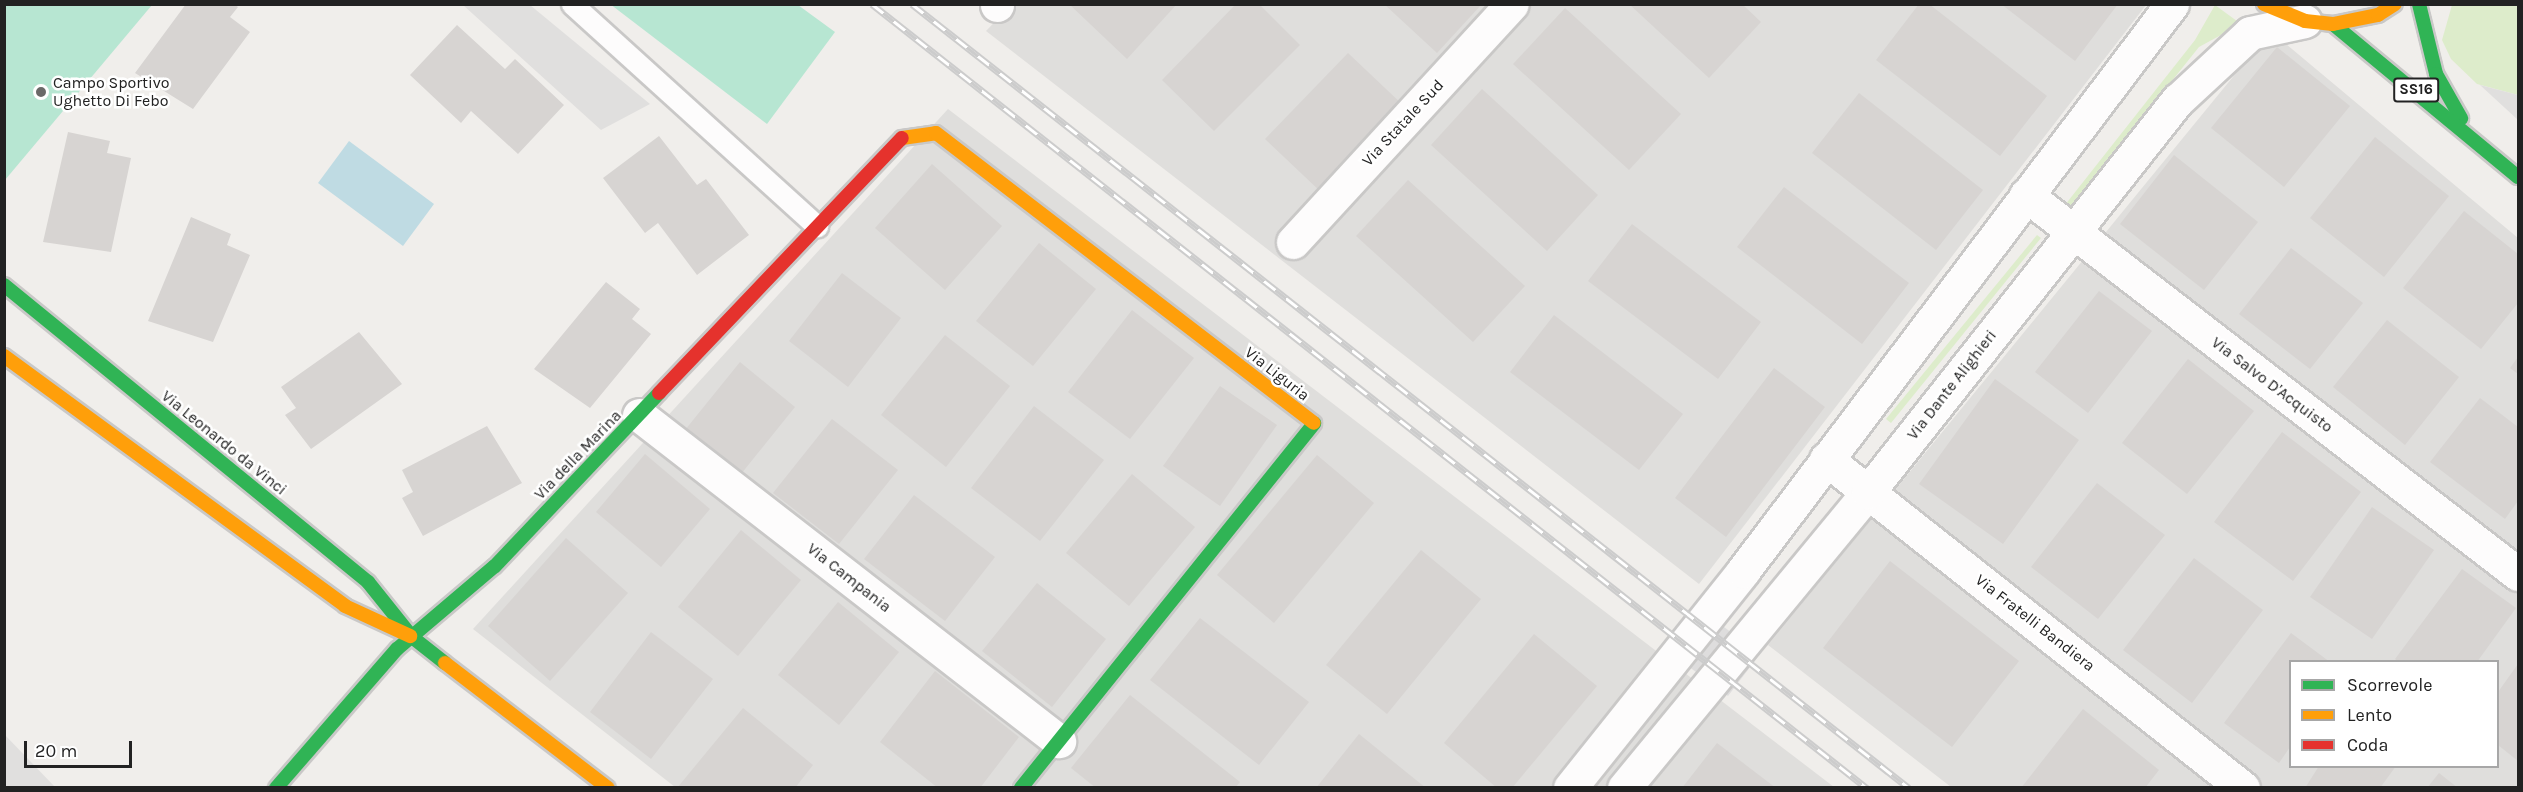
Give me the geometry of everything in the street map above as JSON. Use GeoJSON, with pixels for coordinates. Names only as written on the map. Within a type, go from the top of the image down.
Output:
{"type":"FeatureCollection","features":[{"type":"Feature","properties":{"kind":"street","name":"Via Statale Sud"},"geometry":{"type":"LineString","coordinates":[[1293,242],[1512,4]]}},
{"type":"Feature","properties":{"kind":"street"},"geometry":{"type":"LineString","coordinates":[[1577,785],[2172,4]]}},
{"type":"Feature","properties":{"kind":"street","name":"SS16"},"geometry":{"type":"LineString","coordinates":[[2264,4],[2319,22],[2498,159],[2518,177]]}},
{"type":"Feature","properties":{"kind":"street"},"geometry":{"type":"LineString","coordinates":[[2319,22],[2378,15],[2396,4]]}},
{"type":"Feature","properties":{"kind":"street","name":"SS16"},"geometry":{"type":"LineString","coordinates":[[2419,4],[2429,54],[2445,94],[2498,159]]}},
{"type":"Feature","properties":{"kind":"street","name":"Via Dante Alighieri"},"geometry":{"type":"LineString","coordinates":[[1624,788],[1868,492],[2178,100],[2225,51],[2250,33],[2319,22]]}},
{"type":"Feature","properties":{"kind":"street","name":"Via Liguria"},"geometry":{"type":"LineString","coordinates":[[898,140],[936,133],[1315,424],[1021,788]]}},
{"type":"Feature","properties":{"kind":"street","name":"Via della Marina"},"geometry":{"type":"LineString","coordinates":[[276,788],[412,637],[495,566],[898,140]]}},
{"type":"Feature","properties":{"kind":"street","name":"Via Salvo D'Acquisto"},"geometry":{"type":"LineString","coordinates":[[2026,195],[2072,233],[2518,574]]}},
{"type":"Feature","properties":{"kind":"street","name":"Via Leonardo da Vinci"},"geometry":{"type":"LineString","coordinates":[[4,285],[368,582],[412,637]]}},
{"type":"Feature","properties":{"kind":"street","name":"Via Leonardo da Vinci"},"geometry":{"type":"LineString","coordinates":[[4,356],[345,606],[412,637],[608,788]]}},
{"type":"Feature","properties":{"kind":"street","name":"Via Campania"},"geometry":{"type":"LineString","coordinates":[[639,415],[1059,741]]}},
{"type":"Feature","properties":{"kind":"street","name":"Via Fratelli Bandiera"},"geometry":{"type":"LineString","coordinates":[[1826,459],[2243,788]]}},
{"type":"Feature","properties":{"kind":"lane"},"geometry":{"type":"LineString","coordinates":[[572,4],[817,226]]}},
{"type":"Feature","properties":{"kind":"shaded area"},"geometry":{"type":"Polygon","coordinates":[[[1012,4],[2146,5],[1699,584],[986,31],[1012,4]]]}},
{"type":"Feature","properties":{"kind":"shaded area"},"geometry":{"type":"Polygon","coordinates":[[[463,5],[530,5],[650,104],[601,130],[463,5]]]}},
{"type":"Feature","properties":{"kind":"shaded area"},"geometry":{"type":"Polygon","coordinates":[[[2286,44],[2518,238],[2518,787],[1951,787],[1768,645],[2259,45],[2286,44]]]}},
{"type":"Feature","properties":{"kind":"shaded area"},"geometry":{"type":"Polygon","coordinates":[[[2480,85],[2518,95],[2518,120],[2480,85]]]}},
{"type":"Feature","properties":{"kind":"shaded area"},"geometry":{"type":"Polygon","coordinates":[[[948,109],[1834,787],[675,787],[473,629],[948,109]]]}},
{"type":"Feature","properties":{"kind":"shaded area"},"geometry":{"type":"Polygon","coordinates":[[[5,735],[55,787],[5,787],[5,735]]]}},
{"type":"Feature","properties":{"kind":"green space"},"geometry":{"type":"Polygon","coordinates":[[[610,4],[798,5],[835,32],[767,124],[610,4]]]}},
{"type":"Feature","properties":{"kind":"green space","name":"Campo Sportivo Ughetto Di Febo"},"geometry":{"type":"Polygon","coordinates":[[[4,5],[152,5],[5,180],[4,5]]]}},
{"type":"Feature","properties":{"kind":"green space"},"geometry":{"type":"Polygon","coordinates":[[[2215,5],[2241,24],[2199,47],[2066,213],[2061,210],[2195,40],[2215,5]]]}},
{"type":"Feature","properties":{"kind":"green space"},"geometry":{"type":"Polygon","coordinates":[[[2452,5],[2518,5],[2518,95],[2477,84],[2451,59],[2442,40],[2452,5]]]}},
{"type":"Feature","properties":{"kind":"green space"},"geometry":{"type":"Polygon","coordinates":[[[2037,235],[2041,238],[1891,423],[1886,419],[2037,235]]]}},
{"type":"Feature","properties":{"kind":"water"},"geometry":{"type":"Polygon","coordinates":[[[349,141],[434,204],[403,246],[318,183],[349,141]]]}},
{"type":"Feature","properties":{"kind":"pier"},"geometry":{"type":"Polygon","coordinates":[[[1696,606],[1760,654],[1728,696],[1664,648],[1696,606]]]}},
{"type":"Feature","properties":{"kind":"building"},"geometry":{"type":"Polygon","coordinates":[[[186,4],[234,4],[238,7],[230,17],[250,32],[193,109],[135,73],[186,4]]]}},
{"type":"Feature","properties":{"kind":"building"},"geometry":{"type":"Polygon","coordinates":[[[1069,4],[1177,4],[1127,59],[1069,4]]]}},
{"type":"Feature","properties":{"kind":"building"},"geometry":{"type":"Polygon","coordinates":[[[1236,4],[1259,4],[1300,45],[1214,131],[1162,80],[1236,4]]]}},
{"type":"Feature","properties":{"kind":"building"},"geometry":{"type":"Polygon","coordinates":[[[1384,4],[1482,4],[1437,53],[1384,4]]]}},
{"type":"Feature","properties":{"kind":"building"},"geometry":{"type":"Polygon","coordinates":[[[1629,4],[1742,4],[1761,22],[1709,78],[1629,4]]]}},
{"type":"Feature","properties":{"kind":"building"},"geometry":{"type":"Polygon","coordinates":[[[1919,4],[1929,4],[2047,96],[2000,156],[1876,60],[1919,4]]]}},
{"type":"Feature","properties":{"kind":"building"},"geometry":{"type":"Polygon","coordinates":[[[2001,4],[2118,4],[2075,61],[2001,4]]]}},
{"type":"Feature","properties":{"kind":"building"},"geometry":{"type":"Polygon","coordinates":[[[1565,8],[1681,114],[1629,170],[1513,64],[1565,8]]]}},
{"type":"Feature","properties":{"kind":"building"},"geometry":{"type":"Polygon","coordinates":[[[457,25],[505,69],[515,59],[564,105],[518,154],[471,111],[461,123],[410,75],[457,25]]]}},
{"type":"Feature","properties":{"kind":"building"},"geometry":{"type":"Polygon","coordinates":[[[2277,47],[2350,106],[2284,187],[2211,128],[2277,47]]]}},
{"type":"Feature","properties":{"kind":"building"},"geometry":{"type":"Polygon","coordinates":[[[1348,53],[1405,107],[1322,193],[1265,139],[1348,53]]]}},
{"type":"Feature","properties":{"kind":"building"},"geometry":{"type":"Polygon","coordinates":[[[1482,89],[1598,195],[1547,251],[1431,145],[1482,89]]]}},
{"type":"Feature","properties":{"kind":"building"},"geometry":{"type":"Polygon","coordinates":[[[1859,93],[1983,190],[1936,250],[1812,153],[1859,93]]]}},
{"type":"Feature","properties":{"kind":"building"},"geometry":{"type":"Polygon","coordinates":[[[68,132],[110,141],[107,153],[131,158],[111,252],[43,242],[68,132]]]}},
{"type":"Feature","properties":{"kind":"building"},"geometry":{"type":"Polygon","coordinates":[[[659,136],[697,185],[706,179],[749,235],[697,275],[658,223],[645,233],[603,178],[659,136]]]}},
{"type":"Feature","properties":{"kind":"building"},"geometry":{"type":"Polygon","coordinates":[[[2375,137],[2449,196],[2384,277],[2310,218],[2375,137]]]}},
{"type":"Feature","properties":{"kind":"building"},"geometry":{"type":"Polygon","coordinates":[[[2174,155],[2258,222],[2204,290],[2120,224],[2174,155]]]}},
{"type":"Feature","properties":{"kind":"building"},"geometry":{"type":"Polygon","coordinates":[[[932,164],[1002,226],[945,290],[875,228],[932,164]]]}},
{"type":"Feature","properties":{"kind":"building"},"geometry":{"type":"Polygon","coordinates":[[[1408,180],[1525,286],[1473,342],[1356,236],[1408,180]]]}},
{"type":"Feature","properties":{"kind":"building"},"geometry":{"type":"Polygon","coordinates":[[[1784,187],[1909,283],[1862,344],[1737,247],[1784,187]]]}},
{"type":"Feature","properties":{"kind":"building"},"geometry":{"type":"Polygon","coordinates":[[[2464,211],[2518,254],[2518,303],[2481,349],[2403,288],[2464,211]]]}},
{"type":"Feature","properties":{"kind":"building"},"geometry":{"type":"Polygon","coordinates":[[[191,217],[231,234],[227,245],[250,255],[213,342],[148,321],[191,217]]]}},
{"type":"Feature","properties":{"kind":"building"},"geometry":{"type":"Polygon","coordinates":[[[1632,224],[1761,322],[1718,379],[1588,281],[1632,224]]]}},
{"type":"Feature","properties":{"kind":"building"},"geometry":{"type":"Polygon","coordinates":[[[1039,243],[1096,289],[1033,366],[976,321],[1039,243]]]}},
{"type":"Feature","properties":{"kind":"building"},"geometry":{"type":"Polygon","coordinates":[[[2291,248],[2363,303],[2310,369],[2239,314],[2291,248]]]}},
{"type":"Feature","properties":{"kind":"building"},"geometry":{"type":"Polygon","coordinates":[[[842,273],[901,318],[848,387],[789,341],[842,273]]]}},
{"type":"Feature","properties":{"kind":"building"},"geometry":{"type":"Polygon","coordinates":[[[606,282],[640,309],[632,319],[651,334],[590,408],[534,369],[606,282]]]}},
{"type":"Feature","properties":{"kind":"building"},"geometry":{"type":"Polygon","coordinates":[[[2099,291],[2152,331],[2088,413],[2035,372],[2099,291]]]}},
{"type":"Feature","properties":{"kind":"building"},"geometry":{"type":"Polygon","coordinates":[[[1132,310],[1194,358],[1130,439],[1068,392],[1132,310]]]}},
{"type":"Feature","properties":{"kind":"building"},"geometry":{"type":"Polygon","coordinates":[[[1554,315],[1683,414],[1639,470],[1510,372],[1554,315]]]}},
{"type":"Feature","properties":{"kind":"building"},"geometry":{"type":"Polygon","coordinates":[[[2387,320],[2459,377],[2405,445],[2333,387],[2387,320]]]}},
{"type":"Feature","properties":{"kind":"building"},"geometry":{"type":"Polygon","coordinates":[[[359,332],[402,384],[311,449],[285,415],[296,408],[281,387],[359,332]]]}},
{"type":"Feature","properties":{"kind":"building"},"geometry":{"type":"Polygon","coordinates":[[[945,335],[1010,386],[946,467],[881,415],[945,335]]]}},
{"type":"Feature","properties":{"kind":"building"},"geometry":{"type":"Polygon","coordinates":[[[2518,357],[2518,374],[2510,368],[2518,357]]]}},
{"type":"Feature","properties":{"kind":"building"},"geometry":{"type":"Polygon","coordinates":[[[2188,359],[2254,411],[2187,494],[2122,443],[2188,359]]]}},
{"type":"Feature","properties":{"kind":"building"},"geometry":{"type":"Polygon","coordinates":[[[740,362],[795,407],[741,474],[685,430],[740,362]]]}},
{"type":"Feature","properties":{"kind":"building"},"geometry":{"type":"Polygon","coordinates":[[[1774,368],[1825,407],[1726,537],[1675,498],[1774,368]]]}},
{"type":"Feature","properties":{"kind":"building"},"geometry":{"type":"Polygon","coordinates":[[[1995,379],[2079,440],[2003,544],[1919,484],[1995,379]]]}},
{"type":"Feature","properties":{"kind":"building"},"geometry":{"type":"Polygon","coordinates":[[[1220,386],[1277,425],[1220,506],[1163,466],[1220,386]]]}},
{"type":"Feature","properties":{"kind":"building"},"geometry":{"type":"Polygon","coordinates":[[[2480,398],[2518,427],[2518,501],[2505,519],[2430,462],[2480,398]]]}},
{"type":"Feature","properties":{"kind":"building"},"geometry":{"type":"Polygon","coordinates":[[[1034,406],[1104,460],[1040,541],[971,488],[1034,406]]]}},
{"type":"Feature","properties":{"kind":"building"},"geometry":{"type":"Polygon","coordinates":[[[832,419],[898,470],[839,544],[773,493],[832,419]]]}},
{"type":"Feature","properties":{"kind":"building"},"geometry":{"type":"Polygon","coordinates":[[[487,426],[522,483],[423,536],[402,498],[413,492],[402,470],[487,426]]]}},
{"type":"Feature","properties":{"kind":"building"},"geometry":{"type":"Polygon","coordinates":[[[2282,432],[2361,492],[2293,581],[2214,522],[2282,432]]]}},
{"type":"Feature","properties":{"kind":"building"},"geometry":{"type":"Polygon","coordinates":[[[645,454],[710,509],[661,567],[596,512],[645,454]]]}},
{"type":"Feature","properties":{"kind":"building"},"geometry":{"type":"Polygon","coordinates":[[[1317,455],[1374,503],[1274,623],[1217,575],[1317,455]]]}},
{"type":"Feature","properties":{"kind":"building"},"geometry":{"type":"Polygon","coordinates":[[[1132,474],[1195,527],[1129,606],[1066,553],[1132,474]]]}},
{"type":"Feature","properties":{"kind":"building"},"geometry":{"type":"Polygon","coordinates":[[[2097,483],[2165,535],[2098,619],[2031,567],[2097,483]]]}},
{"type":"Feature","properties":{"kind":"building"},"geometry":{"type":"Polygon","coordinates":[[[914,495],[995,557],[945,621],[864,559],[914,495]]]}},
{"type":"Feature","properties":{"kind":"building"},"geometry":{"type":"Polygon","coordinates":[[[2372,507],[2434,550],[2372,639],[2310,597],[2372,507]]]}},
{"type":"Feature","properties":{"kind":"building"},"geometry":{"type":"Polygon","coordinates":[[[741,530],[801,580],[738,656],[678,607],[741,530]]]}},
{"type":"Feature","properties":{"kind":"building"},"geometry":{"type":"Polygon","coordinates":[[[566,538],[628,593],[550,681],[488,626],[566,538]]]}},
{"type":"Feature","properties":{"kind":"building"},"geometry":{"type":"Polygon","coordinates":[[[1421,550],[1481,599],[1387,714],[1326,665],[1421,550]]]}},
{"type":"Feature","properties":{"kind":"building"},"geometry":{"type":"Polygon","coordinates":[[[2194,558],[2263,610],[2192,703],[2123,650],[2194,558]]]}},
{"type":"Feature","properties":{"kind":"building"},"geometry":{"type":"Polygon","coordinates":[[[1890,561],[2019,661],[1952,747],[1823,648],[1890,561]]]}},
{"type":"Feature","properties":{"kind":"building"},"geometry":{"type":"Polygon","coordinates":[[[2462,569],[2516,608],[2478,660],[2395,659],[2462,569]]]}},
{"type":"Feature","properties":{"kind":"building"},"geometry":{"type":"Polygon","coordinates":[[[1037,583],[1106,639],[1052,707],[982,651],[1037,583]]]}},
{"type":"Feature","properties":{"kind":"building"},"geometry":{"type":"Polygon","coordinates":[[[838,602],[899,652],[839,725],[778,675],[838,602]]]}},
{"type":"Feature","properties":{"kind":"building"},"geometry":{"type":"Polygon","coordinates":[[[1200,618],[1309,702],[1259,765],[1150,680],[1200,618]]]}},
{"type":"Feature","properties":{"kind":"building"},"geometry":{"type":"Polygon","coordinates":[[[651,632],[713,679],[651,759],[590,712],[651,632]]]}},
{"type":"Feature","properties":{"kind":"building"},"geometry":{"type":"Polygon","coordinates":[[[2291,633],[2327,660],[2289,660],[2289,748],[2279,763],[2224,723],[2291,633]]]}},
{"type":"Feature","properties":{"kind":"building"},"geometry":{"type":"Polygon","coordinates":[[[1534,634],[1597,686],[1512,788],[1497,788],[1444,743],[1534,634]]]}},
{"type":"Feature","properties":{"kind":"building"},"geometry":{"type":"Polygon","coordinates":[[[2518,664],[2518,761],[2499,746],[2499,691],[2518,664]]]}},
{"type":"Feature","properties":{"kind":"building"},"geometry":{"type":"Polygon","coordinates":[[[935,671],[1019,737],[980,788],[938,788],[880,742],[935,671]]]}},
{"type":"Feature","properties":{"kind":"building"},"geometry":{"type":"Polygon","coordinates":[[[1130,695],[1240,782],[1235,788],[1096,788],[1071,768],[1130,695]]]}},
{"type":"Feature","properties":{"kind":"building"},"geometry":{"type":"Polygon","coordinates":[[[743,708],[813,765],[795,788],[677,788],[743,708]]]}},
{"type":"Feature","properties":{"kind":"building"},"geometry":{"type":"Polygon","coordinates":[[[2083,709],[2159,770],[2145,788],[2021,788],[2083,709]]]}},
{"type":"Feature","properties":{"kind":"building"},"geometry":{"type":"Polygon","coordinates":[[[1359,734],[1426,788],[1316,788],[1359,734]]]}},
{"type":"Feature","properties":{"kind":"building"},"geometry":{"type":"Polygon","coordinates":[[[1717,743],[1776,788],[1682,788],[1717,743]]]}},
{"type":"Feature","properties":{"kind":"building"},"geometry":{"type":"Polygon","coordinates":[[[2318,768],[2395,768],[2380,788],[2305,788],[2318,768]]]}},
{"type":"Feature","properties":{"kind":"building"},"geometry":{"type":"Polygon","coordinates":[[[2439,773],[2458,788],[2427,788],[2439,773]]]}},
{"type":"Feature","properties":{"kind":"railway"},"geometry":{"type":"LineString","coordinates":[[872,4],[1867,788]]}},
{"type":"Feature","properties":{"kind":"railway"},"geometry":{"type":"LineString","coordinates":[[912,4],[1909,788]]}},
{"type":"Feature","properties":{"kind":"traffic: fast"},"geometry":{"type":"LineString","coordinates":[[2419,4],[2436,74],[2461,118]]}},
{"type":"Feature","properties":{"kind":"traffic: fast"},"geometry":{"type":"LineString","coordinates":[[2333,24],[2518,177]]}},
{"type":"Feature","properties":{"kind":"traffic: fast"},"geometry":{"type":"LineString","coordinates":[[4,285],[368,582],[412,637],[445,663]]}},
{"type":"Feature","properties":{"kind":"traffic: fast"},"geometry":{"type":"LineString","coordinates":[[276,788],[397,649],[495,566],[659,393]]}},
{"type":"Feature","properties":{"kind":"traffic: fast"},"geometry":{"type":"LineString","coordinates":[[1021,788],[1314,423]]}},
{"type":"Feature","properties":{"kind":"traffic: slow"},"geometry":{"type":"LineString","coordinates":[[2264,4],[2305,21],[2333,24],[2378,15],[2395,4]]}},
{"type":"Feature","properties":{"kind":"traffic: slow"},"geometry":{"type":"LineString","coordinates":[[902,138],[936,133],[1314,423]]}},
{"type":"Feature","properties":{"kind":"traffic: slow"},"geometry":{"type":"LineString","coordinates":[[4,356],[345,606],[410,636]]}},
{"type":"Feature","properties":{"kind":"traffic: slow"},"geometry":{"type":"LineString","coordinates":[[445,663],[608,788]]}},
{"type":"Feature","properties":{"kind":"traffic: jam"},"geometry":{"type":"LineString","coordinates":[[659,393],[902,138]]}},
{"type":"Feature","properties":{"kind":"place","name":"Campo Sportivo Ughetto Di Febo"},"geometry":{"type":"Point","coordinates":[41,92]}}]}
